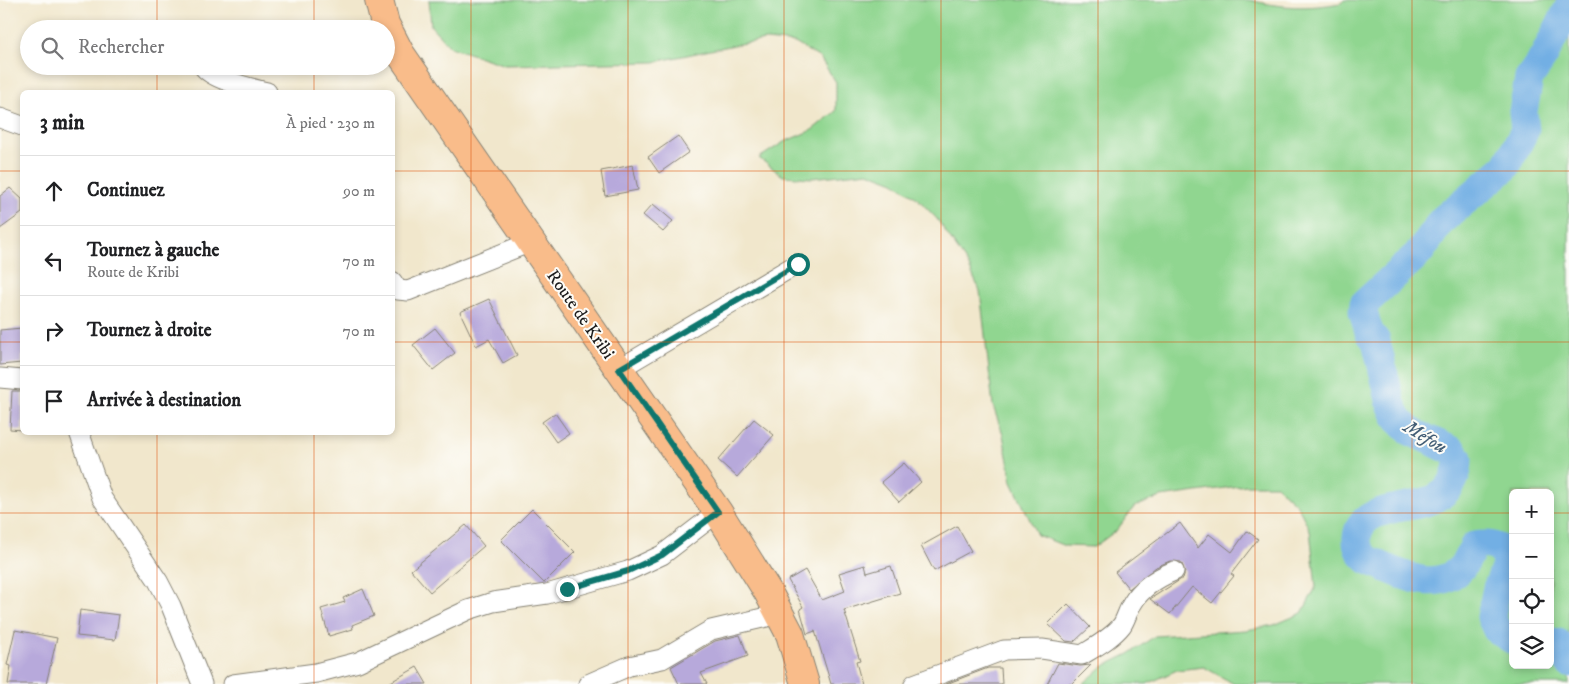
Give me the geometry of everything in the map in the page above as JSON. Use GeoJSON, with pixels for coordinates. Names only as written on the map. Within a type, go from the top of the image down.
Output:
{"type":"FeatureCollection","features":[{"type":"Feature","properties":{"kind":"main road","name":"Route de Kribi"},"geometry":{"type":"LineString","coordinates":[[379,0],[385,20]]}},
{"type":"Feature","properties":{"kind":"main road","name":"Route de Kribi"},"geometry":{"type":"LineString","coordinates":[[395,43],[400,53],[718,512],[780,614],[790,634],[805,684]]}},
{"type":"Feature","properties":{"kind":"street"},"geometry":{"type":"LineString","coordinates":[[215,75],[230,82],[260,90]]}},
{"type":"Feature","properties":{"kind":"street"},"geometry":{"type":"LineString","coordinates":[[0,118],[20,125]]}},
{"type":"Feature","properties":{"kind":"street"},"geometry":{"type":"LineString","coordinates":[[395,286],[398,290],[408,291],[531,242]]}},
{"type":"Feature","properties":{"kind":"street"},"geometry":{"type":"LineString","coordinates":[[619,369],[798,264]]}},
{"type":"Feature","properties":{"kind":"street"},"geometry":{"type":"LineString","coordinates":[[0,378],[20,380]]}},
{"type":"Feature","properties":{"kind":"street"},"geometry":{"type":"LineString","coordinates":[[80,435],[102,498],[158,581],[171,606],[202,684]]}},
{"type":"Feature","properties":{"kind":"street"},"geometry":{"type":"LineString","coordinates":[[234,684],[316,673],[358,662],[468,610],[493,602],[548,594],[628,571],[662,555],[718,512]]}},
{"type":"Feature","properties":{"kind":"street"},"geometry":{"type":"LineString","coordinates":[[914,684],[1004,650],[1042,649],[1082,655],[1104,641],[1122,625],[1133,602],[1144,589],[1158,578],[1174,572]]}},
{"type":"Feature","properties":{"kind":"street"},"geometry":{"type":"LineString","coordinates":[[588,684],[629,666],[662,660],[711,630],[780,614]]}},
{"type":"Feature","properties":{"kind":"green space"},"geometry":{"type":"Polygon","coordinates":[[[429,0],[1249,0],[1273,5],[1305,7],[1341,3],[1344,0],[1569,0],[1569,684],[1234,684],[1204,667],[1177,670],[1147,684],[1083,684],[1102,667],[1129,654],[1155,636],[1246,630],[1274,625],[1302,613],[1316,587],[1310,530],[1297,505],[1276,485],[1246,485],[1161,497],[1134,507],[1117,530],[1094,547],[1065,546],[1037,535],[1012,482],[1003,435],[993,406],[980,291],[968,265],[937,219],[917,198],[894,182],[868,172],[812,178],[783,176],[759,158],[784,142],[812,130],[836,111],[836,82],[820,58],[795,43],[766,40],[654,62],[505,65],[450,47],[431,26],[429,0]]]}},
{"type":"Feature","properties":{"kind":"building"},"geometry":{"type":"Polygon","coordinates":[[[678,136],[689,152],[659,173],[648,157],[678,136]]]}},
{"type":"Feature","properties":{"kind":"building"},"geometry":{"type":"Polygon","coordinates":[[[633,165],[638,190],[605,196],[601,171],[633,165]]]}},
{"type":"Feature","properties":{"kind":"building"},"geometry":{"type":"Polygon","coordinates":[[[10,188],[20,197],[20,214],[0,229],[0,196],[10,188]]]}},
{"type":"Feature","properties":{"kind":"building"},"geometry":{"type":"Polygon","coordinates":[[[653,204],[673,221],[663,232],[643,215],[653,204]]]}},
{"type":"Feature","properties":{"kind":"building"},"geometry":{"type":"Polygon","coordinates":[[[489,299],[517,355],[503,363],[489,339],[476,346],[460,312],[489,299]]]}},
{"type":"Feature","properties":{"kind":"building"},"geometry":{"type":"Polygon","coordinates":[[[20,328],[20,363],[0,365],[0,330],[20,328]]]}},
{"type":"Feature","properties":{"kind":"building"},"geometry":{"type":"Polygon","coordinates":[[[435,328],[455,353],[433,370],[413,345],[435,328]]]}},
{"type":"Feature","properties":{"kind":"building"},"geometry":{"type":"Polygon","coordinates":[[[12,391],[20,391],[20,430],[10,429],[12,391]]]}},
{"type":"Feature","properties":{"kind":"building"},"geometry":{"type":"Polygon","coordinates":[[[555,413],[569,433],[556,442],[542,422],[555,413]]]}},
{"type":"Feature","properties":{"kind":"building"},"geometry":{"type":"Polygon","coordinates":[[[754,419],[774,435],[737,477],[718,460],[754,419]]]}},
{"type":"Feature","properties":{"kind":"building"},"geometry":{"type":"Polygon","coordinates":[[[904,463],[921,482],[899,502],[881,482],[904,463]]]}},
{"type":"Feature","properties":{"kind":"building"},"geometry":{"type":"Polygon","coordinates":[[[532,509],[575,552],[544,583],[501,540],[532,509]]]}},
{"type":"Feature","properties":{"kind":"building"},"geometry":{"type":"Polygon","coordinates":[[[1180,523],[1198,548],[1209,534],[1232,552],[1247,531],[1258,539],[1231,574],[1234,576],[1212,603],[1192,587],[1170,614],[1150,599],[1183,578],[1185,572],[1181,562],[1170,561],[1156,567],[1129,589],[1115,572],[1180,523]]]}},
{"type":"Feature","properties":{"kind":"building"},"geometry":{"type":"Polygon","coordinates":[[[466,525],[484,546],[430,592],[411,570],[466,525]]]}},
{"type":"Feature","properties":{"kind":"building"},"geometry":{"type":"Polygon","coordinates":[[[957,526],[971,551],[934,571],[921,546],[957,526]]]}},
{"type":"Feature","properties":{"kind":"building"},"geometry":{"type":"Polygon","coordinates":[[[865,565],[867,573],[891,566],[900,593],[844,610],[860,661],[856,662],[862,684],[831,684],[815,631],[807,634],[800,609],[803,607],[788,580],[805,570],[822,600],[845,591],[839,573],[865,565]]]}},
{"type":"Feature","properties":{"kind":"building"},"geometry":{"type":"Polygon","coordinates":[[[363,589],[374,616],[352,625],[353,629],[329,636],[321,609],[345,602],[343,598],[363,589]]]}},
{"type":"Feature","properties":{"kind":"building"},"geometry":{"type":"Polygon","coordinates":[[[1068,604],[1090,627],[1074,642],[1066,641],[1048,624],[1068,604]]]}},
{"type":"Feature","properties":{"kind":"building"},"geometry":{"type":"Polygon","coordinates":[[[80,610],[119,615],[115,640],[77,636],[80,610]]]}},
{"type":"Feature","properties":{"kind":"building"},"geometry":{"type":"Polygon","coordinates":[[[15,630],[57,638],[46,684],[8,684],[11,666],[7,665],[15,630]]]}},
{"type":"Feature","properties":{"kind":"building"},"geometry":{"type":"Polygon","coordinates":[[[740,635],[748,656],[701,673],[707,684],[679,684],[671,667],[715,641],[740,635]]]}},
{"type":"Feature","properties":{"kind":"building"},"geometry":{"type":"Polygon","coordinates":[[[1058,663],[1080,666],[1091,665],[1072,684],[1047,684],[1058,663]]]}},
{"type":"Feature","properties":{"kind":"building"},"geometry":{"type":"Polygon","coordinates":[[[417,667],[427,684],[387,684],[417,667]]]}},
{"type":"Feature","properties":{"kind":"building"},"geometry":{"type":"Polygon","coordinates":[[[988,668],[1001,668],[1002,684],[946,684],[988,668]]]}},
{"type":"Feature","properties":{"kind":"waterway","name":"Méfou"},"geometry":{"type":"LineString","coordinates":[[1509,638],[1497,630],[1491,617],[1497,588],[1506,566],[1504,551],[1489,545],[1474,546],[1464,565],[1451,576],[1440,580],[1428,581],[1404,575],[1368,560],[1357,544],[1357,537],[1361,526],[1368,518],[1391,509],[1428,501],[1443,493],[1454,480],[1458,458],[1453,451],[1410,431],[1398,419],[1391,404],[1376,341],[1369,332],[1363,312],[1364,304],[1420,252],[1442,220],[1506,167],[1525,130],[1523,112],[1529,78],[1544,56],[1569,7]]}},
{"type":"Feature","properties":{"kind":"waterway","name":"Méfou"},"geometry":{"type":"LineString","coordinates":[[1554,642],[1558,643],[1569,663]]}},
{"type":"Feature","properties":{"kind":"route"},"geometry":{"type":"LineString","coordinates":[[567,589],[628,571],[662,555],[718,512],[619,369],[798,264]]}}]}
